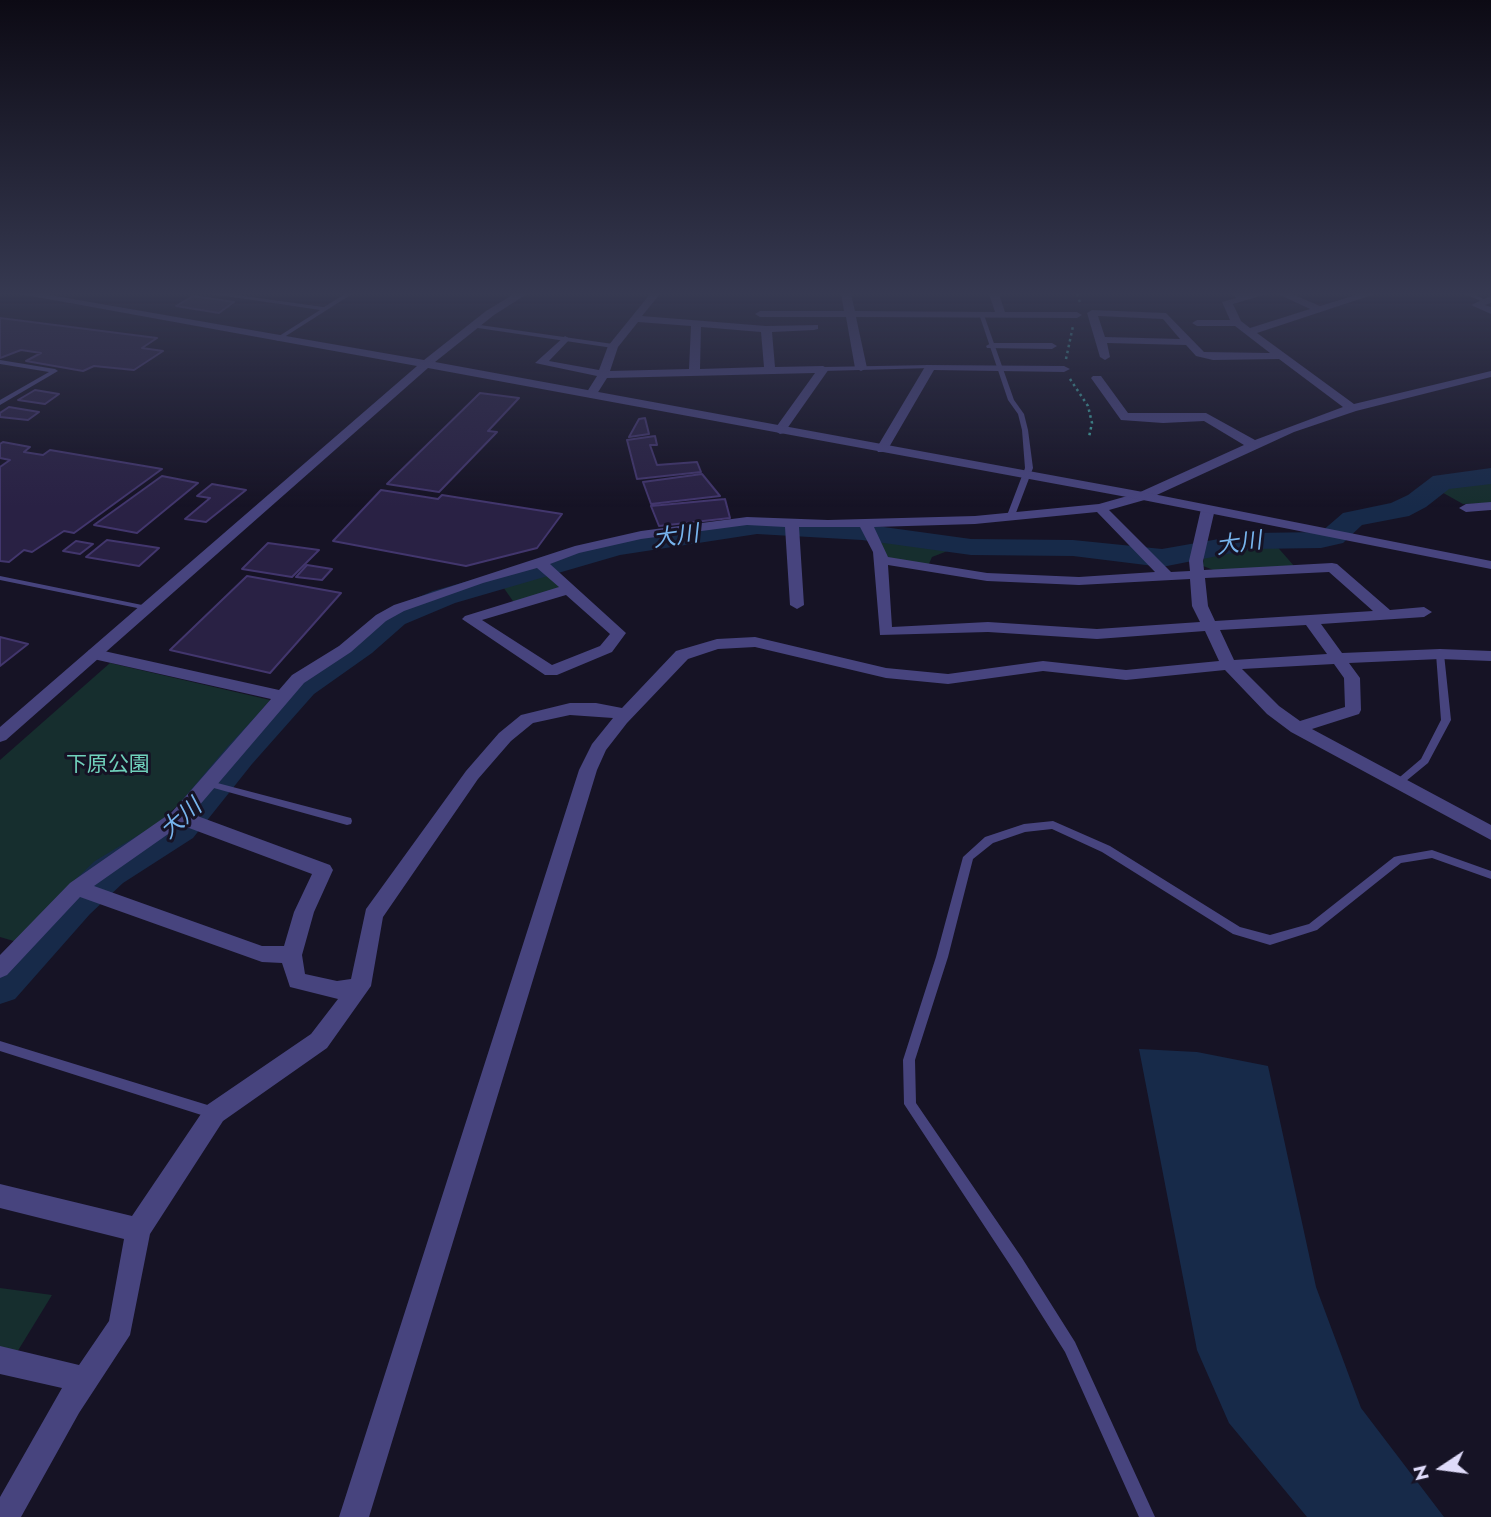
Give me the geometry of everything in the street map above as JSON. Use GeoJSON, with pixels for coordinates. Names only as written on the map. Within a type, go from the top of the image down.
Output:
{"type":"FeatureCollection","features":[{"type":"Feature","properties":{"kind":"street"},"geometry":{"type":"LineString","coordinates":[[0,736],[425,365]]}},
{"type":"Feature","properties":{"kind":"street"},"geometry":{"type":"LineString","coordinates":[[430,365],[1143,496],[1491,565]]}},
{"type":"Feature","properties":{"kind":"street"},"geometry":{"type":"LineString","coordinates":[[550,365],[603,375],[823,369]]}},
{"type":"Feature","properties":{"kind":"street"},"geometry":{"type":"LineString","coordinates":[[591,395],[607,365]]}},
{"type":"Feature","properties":{"kind":"street"},"geometry":{"type":"LineString","coordinates":[[694,365],[694,372]]}},
{"type":"Feature","properties":{"kind":"street"},"geometry":{"type":"LineString","coordinates":[[770,365],[770,369]]}},
{"type":"Feature","properties":{"kind":"street"},"geometry":{"type":"LineString","coordinates":[[1291,365],[1352,408]]}},
{"type":"Feature","properties":{"kind":"street"},"geometry":{"type":"LineString","coordinates":[[882,449],[930,367],[1064,369]]}},
{"type":"Feature","properties":{"kind":"street"},"geometry":{"type":"LineString","coordinates":[[780,430],[823,369]]}},
{"type":"Feature","properties":{"kind":"street"},"geometry":{"type":"LineString","coordinates":[[0,969],[78,888],[186,819],[206,783],[298,679],[345,649],[381,618],[399,608],[478,580],[545,567],[575,550],[618,539],[747,521],[868,529],[1100,508],[1143,496],[1159,486],[1254,445],[1352,408],[1491,373]]}},
{"type":"Feature","properties":{"kind":"street"},"geometry":{"type":"LineString","coordinates":[[1097,378],[1125,417],[1206,417],[1254,445]]}},
{"type":"Feature","properties":{"kind":"street"},"geometry":{"type":"LineString","coordinates":[[1466,508],[1491,506]]}},
{"type":"Feature","properties":{"kind":"street"},"geometry":{"type":"LineString","coordinates":[[1100,508],[1163,571]]}},
{"type":"Feature","properties":{"kind":"street"},"geometry":{"type":"LineString","coordinates":[[1208,509],[1197,561],[1200,606],[1229,665],[1273,710],[1297,728],[1491,833]]}},
{"type":"Feature","properties":{"kind":"street"},"geometry":{"type":"LineString","coordinates":[[792,522],[797,605]]}},
{"type":"Feature","properties":{"kind":"street"},"geometry":{"type":"LineString","coordinates":[[868,529],[881,560],[886,632],[988,627],[1097,634],[1424,612]]}},
{"type":"Feature","properties":{"kind":"street"},"geometry":{"type":"LineString","coordinates":[[881,560],[986,577],[1079,581],[1163,571],[1197,561],[1332,567],[1387,615]]}},
{"type":"Feature","properties":{"kind":"street"},"geometry":{"type":"LineString","coordinates":[[545,567],[618,633],[606,649],[551,671],[470,619],[569,589]]}},
{"type":"Feature","properties":{"kind":"street"},"geometry":{"type":"LineString","coordinates":[[1297,728],[1353,710],[1352,678],[1311,621]]}},
{"type":"Feature","properties":{"kind":"street"},"geometry":{"type":"LineString","coordinates":[[354,1517],[588,770],[598,748],[625,714],[682,655],[699,648],[755,642],[886,673],[925,679],[948,679],[1043,666],[1126,675],[1229,665],[1339,659],[1440,654],[1491,656]]}},
{"type":"Feature","properties":{"kind":"street"},"geometry":{"type":"LineString","coordinates":[[95,654],[281,696]]}},
{"type":"Feature","properties":{"kind":"street"},"geometry":{"type":"LineString","coordinates":[[5,1517],[85,1380],[121,1326],[138,1230],[215,1113],[319,1041],[360,986],[373,915],[472,775],[505,737],[527,719],[547,713],[596,709],[625,714]]}},
{"type":"Feature","properties":{"kind":"street"},"geometry":{"type":"LineString","coordinates":[[186,819],[323,870],[304,912],[292,955],[297,981],[337,990],[360,986]]}},
{"type":"Feature","properties":{"kind":"street"},"geometry":{"type":"LineString","coordinates":[[78,888],[262,954],[292,955]]}},
{"type":"Feature","properties":{"kind":"street"},"geometry":{"type":"LineString","coordinates":[[0,1196],[138,1230]]}},
{"type":"Feature","properties":{"kind":"street"},"geometry":{"type":"LineString","coordinates":[[0,1360],[85,1380]]}},
{"type":"Feature","properties":{"kind":"lane"},"geometry":{"type":"LineString","coordinates":[[0,403],[54,371],[17,365]]}},
{"type":"Feature","properties":{"kind":"lane"},"geometry":{"type":"LineString","coordinates":[[823,369],[930,367]]}},
{"type":"Feature","properties":{"kind":"lane"},"geometry":{"type":"LineString","coordinates":[[999,367],[1025,430],[1029,468],[1010,518]]}},
{"type":"Feature","properties":{"kind":"lane"},"geometry":{"type":"LineString","coordinates":[[0,578],[147,608]]}},
{"type":"Feature","properties":{"kind":"lane"},"geometry":{"type":"LineString","coordinates":[[1397,784],[1425,761],[1446,720],[1440,654]]}},
{"type":"Feature","properties":{"kind":"lane"},"geometry":{"type":"LineString","coordinates":[[206,783],[347,821]]}},
{"type":"Feature","properties":{"kind":"lane"},"geometry":{"type":"LineString","coordinates":[[1146,1517],[1070,1347],[910,1104],[909,1060],[942,957],[968,857],[989,841],[1001,836],[1024,828],[1053,825],[1106,849],[1237,932],[1270,940],[1313,927],[1398,860],[1432,854],[1491,874]]}},
{"type":"Feature","properties":{"kind":"lane"},"geometry":{"type":"LineString","coordinates":[[0,1046],[215,1113]]}},
{"type":"Feature","properties":{"kind":"green space"},"geometry":{"type":"Polygon","coordinates":[[[1486,480],[1491,484],[1491,503],[1463,504],[1438,490],[1486,480]]]}},
{"type":"Feature","properties":{"kind":"green space"},"geometry":{"type":"Polygon","coordinates":[[[874,535],[958,547],[932,557],[928,566],[883,559],[874,535]]]}},
{"type":"Feature","properties":{"kind":"green space"},"geometry":{"type":"Polygon","coordinates":[[[1255,542],[1273,542],[1295,567],[1216,571],[1203,566],[1204,552],[1255,542]]]}},
{"type":"Feature","properties":{"kind":"green space"},"geometry":{"type":"Polygon","coordinates":[[[547,570],[560,584],[557,591],[515,604],[501,584],[547,570]]]}},
{"type":"Feature","properties":{"kind":"green space","name":"下原公園"},"geometry":{"type":"Polygon","coordinates":[[[110,663],[270,700],[191,793],[152,829],[124,845],[82,876],[17,942],[0,937],[0,760],[110,663]]]}},
{"type":"Feature","properties":{"kind":"green space"},"geometry":{"type":"Polygon","coordinates":[[[0,1288],[52,1295],[11,1362],[0,1359],[0,1288]]]}},
{"type":"Feature","properties":{"kind":"water"},"geometry":{"type":"Polygon","coordinates":[[[1139,1049],[1197,1052],[1268,1066],[1316,1287],[1361,1408],[1444,1517],[1307,1517],[1229,1423],[1197,1350],[1139,1049]]]}},
{"type":"Feature","properties":{"kind":"building"},"geometry":{"type":"Polygon","coordinates":[[[48,365],[142,365],[134,370],[94,366],[83,371],[48,365]]]}},
{"type":"Feature","properties":{"kind":"building"},"geometry":{"type":"Polygon","coordinates":[[[35,390],[59,394],[45,404],[18,400],[35,390]]]}},
{"type":"Feature","properties":{"kind":"building"},"geometry":{"type":"Polygon","coordinates":[[[480,393],[519,398],[488,431],[497,432],[439,492],[387,484],[480,393]]]}},
{"type":"Feature","properties":{"kind":"building"},"geometry":{"type":"Polygon","coordinates":[[[9,407],[39,412],[28,420],[0,417],[0,413],[9,407]]]}},
{"type":"Feature","properties":{"kind":"building"},"geometry":{"type":"Polygon","coordinates":[[[645,418],[649,434],[629,437],[639,419],[645,418]]]}},
{"type":"Feature","properties":{"kind":"building"},"geometry":{"type":"Polygon","coordinates":[[[655,436],[657,445],[650,445],[657,465],[697,462],[701,472],[637,479],[627,440],[655,436]]]}},
{"type":"Feature","properties":{"kind":"building"},"geometry":{"type":"Polygon","coordinates":[[[3,442],[30,447],[24,452],[43,455],[50,450],[162,469],[74,533],[64,531],[32,552],[24,550],[9,562],[0,561],[0,467],[10,460],[0,458],[0,444],[3,442]]]}},
{"type":"Feature","properties":{"kind":"building"},"geometry":{"type":"Polygon","coordinates":[[[702,474],[720,496],[651,504],[643,482],[702,474]]]}},
{"type":"Feature","properties":{"kind":"building"},"geometry":{"type":"Polygon","coordinates":[[[162,476],[198,483],[137,533],[94,525],[162,476]]]}},
{"type":"Feature","properties":{"kind":"building"},"geometry":{"type":"Polygon","coordinates":[[[212,484],[246,490],[206,522],[185,519],[210,498],[197,496],[212,484]]]}},
{"type":"Feature","properties":{"kind":"building"},"geometry":{"type":"Polygon","coordinates":[[[381,490],[438,499],[442,495],[562,514],[537,548],[466,566],[333,541],[381,490]]]}},
{"type":"Feature","properties":{"kind":"building"},"geometry":{"type":"Polygon","coordinates":[[[725,499],[730,518],[659,526],[651,506],[725,499]]]}},
{"type":"Feature","properties":{"kind":"building"},"geometry":{"type":"Polygon","coordinates":[[[107,540],[159,548],[139,566],[86,557],[107,540]]]}},
{"type":"Feature","properties":{"kind":"building"},"geometry":{"type":"Polygon","coordinates":[[[76,541],[93,544],[80,554],[63,551],[76,541]]]}},
{"type":"Feature","properties":{"kind":"building"},"geometry":{"type":"Polygon","coordinates":[[[268,543],[319,550],[292,577],[242,569],[268,543]]]}},
{"type":"Feature","properties":{"kind":"building"},"geometry":{"type":"Polygon","coordinates":[[[307,565],[332,569],[322,580],[296,577],[307,565]]]}},
{"type":"Feature","properties":{"kind":"building"},"geometry":{"type":"Polygon","coordinates":[[[247,576],[341,593],[270,673],[170,650],[247,576]]]}},
{"type":"Feature","properties":{"kind":"building"},"geometry":{"type":"Polygon","coordinates":[[[0,637],[28,644],[0,666],[0,637]]]}},
{"type":"Feature","properties":{"kind":"waterway","name":"大川"},"geometry":{"type":"LineString","coordinates":[[0,986],[76,903],[109,872],[180,828],[240,755],[302,687],[361,646],[394,618],[444,597],[617,547],[757,526],[862,532],[971,547],[1073,548],[1162,558],[1253,541],[1321,540],[1333,537],[1353,519],[1399,510],[1417,501],[1442,482],[1491,476]]}}]}
